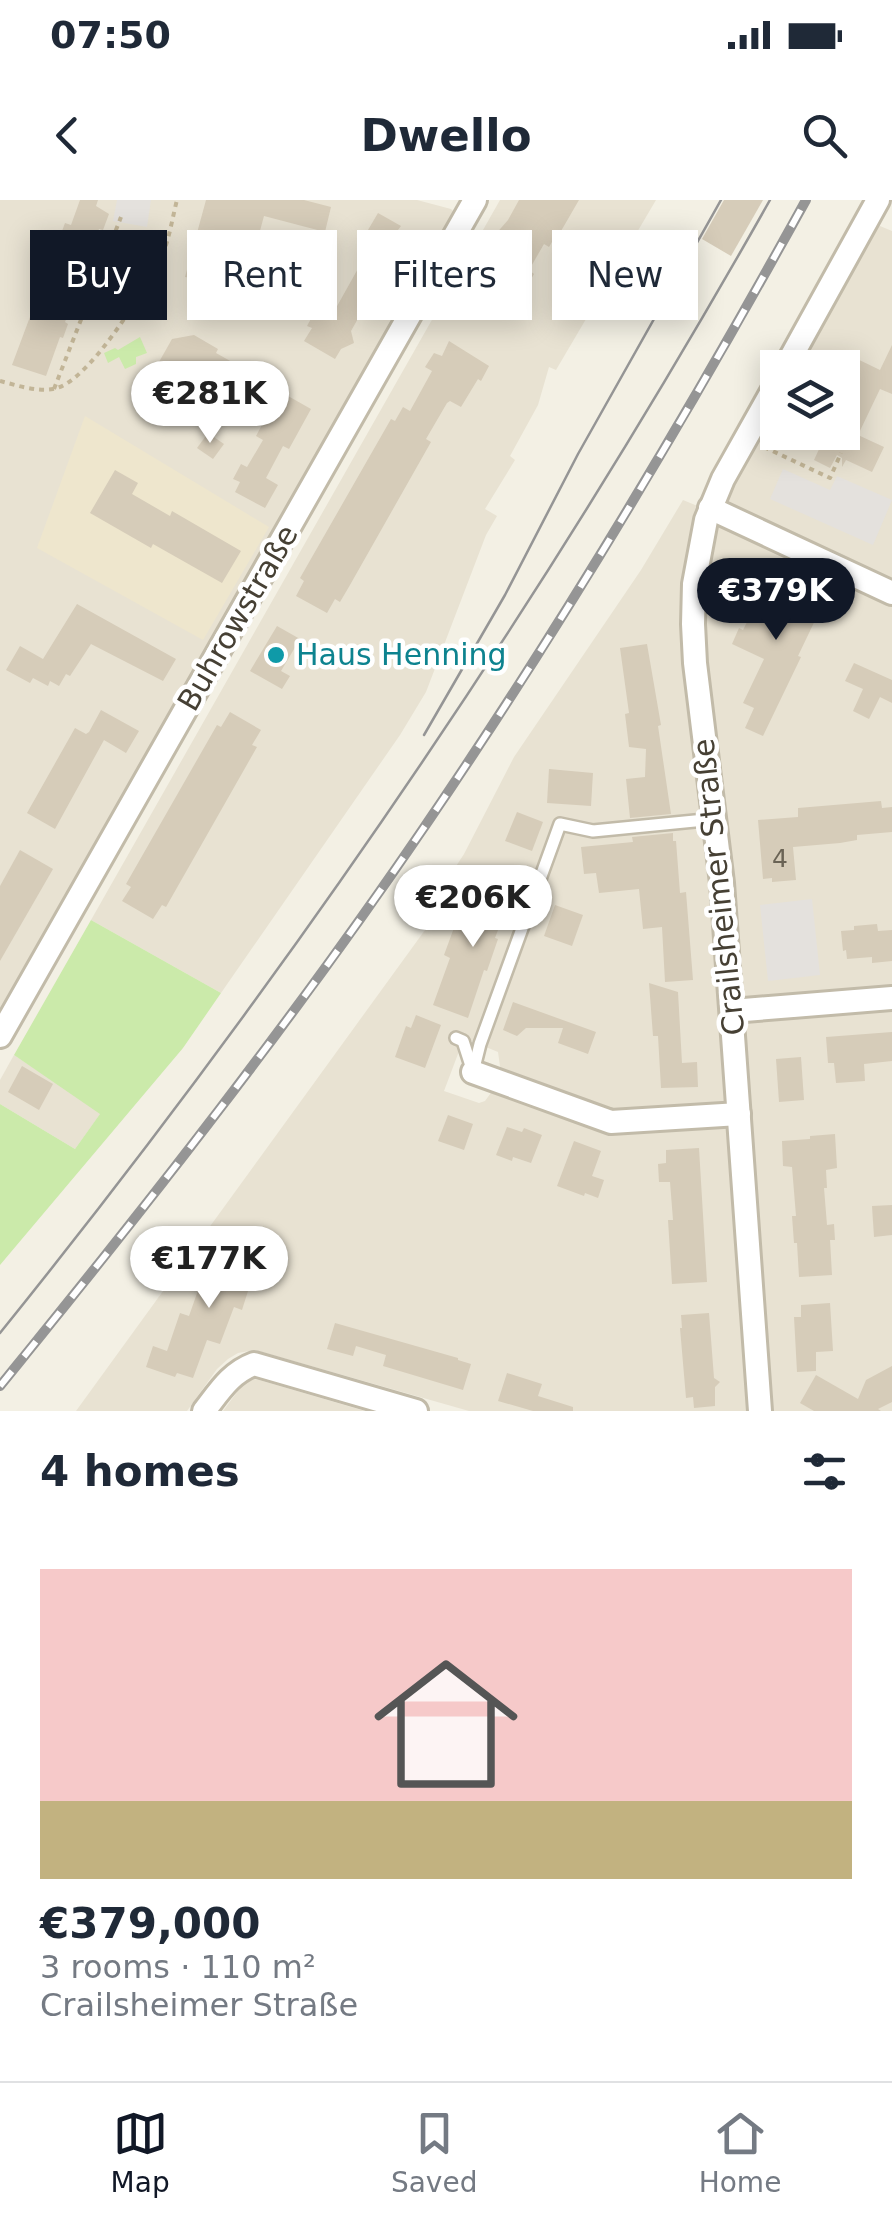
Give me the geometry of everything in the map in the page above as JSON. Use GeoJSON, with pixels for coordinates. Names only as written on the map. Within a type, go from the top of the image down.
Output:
{"type":"FeatureCollection","features":[{"type":"Feature","properties":{"kind":"street","name":"Buhrowstraße"},"geometry":{"type":"LineString","coordinates":[[0,1036],[465,202]]}},
{"type":"Feature","properties":{"kind":"street"},"geometry":{"type":"LineString","coordinates":[[796,350],[881,210]]}},
{"type":"Feature","properties":{"kind":"street","name":"Crailsheimer Straße"},"geometry":{"type":"LineString","coordinates":[[760,414],[710,508],[694,584],[693,624],[732,1011],[760,1411]]}},
{"type":"Feature","properties":{"kind":"street"},"geometry":{"type":"LineString","coordinates":[[710,508],[892,593]]}},
{"type":"Feature","properties":{"kind":"street"},"geometry":{"type":"LineString","coordinates":[[732,1011],[892,998]]}},
{"type":"Feature","properties":{"kind":"street"},"geometry":{"type":"LineString","coordinates":[[473,1072],[612,1122],[739,1114]]}},
{"type":"Feature","properties":{"kind":"street"},"geometry":{"type":"LineString","coordinates":[[204,1411],[232,1376],[254,1364],[416,1411]]}},
{"type":"Feature","properties":{"kind":"lane"},"geometry":{"type":"LineString","coordinates":[[473,1072],[560,824],[594,831],[715,819]]}},
{"type":"Feature","properties":{"kind":"lane"},"geometry":{"type":"LineString","coordinates":[[456,1038],[462,1041],[473,1072]]}},
{"type":"Feature","properties":{"kind":"path"},"geometry":{"type":"LineString","coordinates":[[0,381],[54,389],[69,383],[109,342],[162,256],[177,200]]}},
{"type":"Feature","properties":{"kind":"path"},"geometry":{"type":"LineString","coordinates":[[54,389],[121,217]]}},
{"type":"Feature","properties":{"kind":"path"},"geometry":{"type":"LineString","coordinates":[[769,450],[830,478],[841,453]]}},
{"type":"Feature","properties":{"kind":"path"},"geometry":{"type":"LineString","coordinates":[[707,601],[748,620]]}},
{"type":"Feature","properties":{"kind":"shaded area"},"geometry":{"type":"Polygon","coordinates":[[[0,200],[417,200],[451,209],[455,213],[445,230],[357,230],[357,320],[395,320],[0,1020],[0,200]]]}},
{"type":"Feature","properties":{"kind":"shaded area"},"geometry":{"type":"Polygon","coordinates":[[[117,200],[151,200],[147,227],[113,221],[117,200]]]}},
{"type":"Feature","properties":{"kind":"shaded area"},"geometry":{"type":"Polygon","coordinates":[[[500,200],[656,200],[638,230],[552,230],[552,320],[585,320],[556,370],[549,367],[538,405],[510,456],[515,460],[485,509],[497,516],[486,535],[426,692],[221,993],[91,920],[432,320],[532,320],[532,230],[483,230],[500,200]]]}},
{"type":"Feature","properties":{"kind":"shaded area"},"geometry":{"type":"Polygon","coordinates":[[[875,228],[892,231],[892,583],[724,501],[760,433],[760,450],[860,450],[860,350],[807,350],[875,228]]]}},
{"type":"Feature","properties":{"kind":"shaded area"},"geometry":{"type":"Polygon","coordinates":[[[85,416],[269,527],[203,640],[37,548],[85,416]]]}},
{"type":"Feature","properties":{"kind":"shaded area"},"geometry":{"type":"Polygon","coordinates":[[[783,469],[830,490],[837,476],[892,500],[873,545],[770,499],[783,469]]]}},
{"type":"Feature","properties":{"kind":"shaded area"},"geometry":{"type":"Polygon","coordinates":[[[683,500],[700,507],[688,549],[681,619],[711,878],[728,1102],[611,1114],[501,1073],[498,1052],[464,1038],[444,1091],[479,1103],[493,1090],[610,1131],[726,1124],[729,1127],[750,1411],[469,1411],[255,1350],[228,1359],[187,1411],[76,1411],[433,919],[424,915],[464,854],[514,757],[641,570],[683,500]]]}},
{"type":"Feature","properties":{"kind":"shaded area"},"geometry":{"type":"Polygon","coordinates":[[[719,522],[892,603],[892,986],[741,996],[730,865],[703,649],[703,590],[715,525],[719,522]]]}},
{"type":"Feature","properties":{"kind":"shaded area"},"geometry":{"type":"Polygon","coordinates":[[[812,899],[820,975],[768,981],[760,905],[812,899]]]}},
{"type":"Feature","properties":{"kind":"shaded area"},"geometry":{"type":"Polygon","coordinates":[[[892,1010],[892,1411],[770,1411],[744,1025],[892,1010]]]}},
{"type":"Feature","properties":{"kind":"shaded area"},"geometry":{"type":"Polygon","coordinates":[[[14,1055],[101,1113],[75,1149],[0,1104],[0,1080],[14,1055]]]}},
{"type":"Feature","properties":{"kind":"shaded area"},"geometry":{"type":"Polygon","coordinates":[[[254,1379],[365,1411],[223,1411],[243,1384],[254,1379]]]}},
{"type":"Feature","properties":{"kind":"green space"},"geometry":{"type":"Polygon","coordinates":[[[140,337],[147,353],[136,357],[136,364],[125,369],[119,357],[108,363],[104,353],[140,337]]]}},
{"type":"Feature","properties":{"kind":"green space"},"geometry":{"type":"Polygon","coordinates":[[[91,920],[221,993],[183,1048],[0,1265],[0,1104],[75,1149],[100,1114],[14,1055],[91,920]]]}},
{"type":"Feature","properties":{"kind":"building"},"geometry":{"type":"Polygon","coordinates":[[[80,200],[98,200],[96,206],[109,214],[103,230],[62,230],[65,223],[71,225],[80,200]]]}},
{"type":"Feature","properties":{"kind":"building"},"geometry":{"type":"Polygon","coordinates":[[[206,200],[304,200],[331,207],[325,230],[264,216],[260,230],[198,230],[206,200]]]}},
{"type":"Feature","properties":{"kind":"building"},"geometry":{"type":"Polygon","coordinates":[[[519,200],[579,200],[562,230],[552,230],[552,242],[549,247],[544,244],[532,265],[532,230],[499,230],[519,200]]]}},
{"type":"Feature","properties":{"kind":"building"},"geometry":{"type":"Polygon","coordinates":[[[724,200],[763,200],[731,256],[702,239],[724,200]]]}},
{"type":"Feature","properties":{"kind":"building"},"geometry":{"type":"Polygon","coordinates":[[[378,213],[401,226],[398,230],[368,230],[378,213]]]}},
{"type":"Feature","properties":{"kind":"building"},"geometry":{"type":"Polygon","coordinates":[[[357,270],[357,320],[351,331],[354,343],[341,349],[335,359],[304,341],[312,328],[307,326],[310,320],[337,320],[337,306],[357,270]]]}},
{"type":"Feature","properties":{"kind":"building"},"geometry":{"type":"Polygon","coordinates":[[[30,317],[30,320],[66,320],[68,324],[46,376],[12,365],[30,317]]]}},
{"type":"Feature","properties":{"kind":"building"},"geometry":{"type":"Polygon","coordinates":[[[194,335],[241,367],[237,374],[278,398],[281,392],[311,409],[289,449],[283,446],[266,478],[278,485],[265,508],[235,492],[240,482],[233,479],[241,464],[247,467],[263,440],[256,436],[264,421],[159,362],[172,339],[194,335]]]}},
{"type":"Feature","properties":{"kind":"building"},"geometry":{"type":"Polygon","coordinates":[[[449,341],[489,366],[461,407],[447,403],[426,439],[431,442],[350,585],[340,602],[335,599],[327,613],[296,596],[304,581],[300,578],[391,419],[395,421],[403,407],[410,411],[432,371],[425,367],[434,353],[442,356],[449,341]]]}},
{"type":"Feature","properties":{"kind":"building"},"geometry":{"type":"Polygon","coordinates":[[[892,345],[892,394],[880,389],[860,431],[860,360],[880,370],[892,345]]]}},
{"type":"Feature","properties":{"kind":"building"},"geometry":{"type":"Polygon","coordinates":[[[208,433],[224,444],[213,459],[197,448],[208,433]]]}},
{"type":"Feature","properties":{"kind":"building"},"geometry":{"type":"Polygon","coordinates":[[[860,436],[884,447],[872,472],[846,460],[842,467],[842,458],[837,455],[830,468],[814,460],[819,450],[860,450],[860,436]]]}},
{"type":"Feature","properties":{"kind":"building"},"geometry":{"type":"Polygon","coordinates":[[[115,470],[138,483],[132,494],[170,516],[172,511],[241,551],[222,583],[90,513],[115,470]]]}},
{"type":"Feature","properties":{"kind":"building"},"geometry":{"type":"Polygon","coordinates":[[[770,573],[822,597],[817,609],[820,610],[798,656],[801,657],[763,736],[745,728],[754,708],[743,703],[764,659],[732,644],[739,628],[743,630],[770,573]]]}},
{"type":"Feature","properties":{"kind":"building"},"geometry":{"type":"Polygon","coordinates":[[[77,604],[176,659],[163,681],[91,644],[59,686],[50,681],[48,686],[33,678],[30,683],[6,670],[20,646],[43,659],[77,604]]]}},
{"type":"Feature","properties":{"kind":"building","name":"Haus Henning"},"geometry":{"type":"Polygon","coordinates":[[[277,626],[300,639],[281,671],[290,676],[282,689],[250,671],[277,626]]]}},
{"type":"Feature","properties":{"kind":"building"},"geometry":{"type":"Polygon","coordinates":[[[647,644],[671,814],[630,818],[626,779],[645,777],[646,749],[629,747],[625,714],[629,713],[620,648],[647,644]]]}},
{"type":"Feature","properties":{"kind":"building"},"geometry":{"type":"Polygon","coordinates":[[[854,663],[892,680],[892,703],[880,697],[869,719],[853,711],[863,689],[845,681],[854,663]]]}},
{"type":"Feature","properties":{"kind":"building"},"geometry":{"type":"Polygon","coordinates":[[[101,710],[139,731],[126,753],[104,740],[55,829],[27,813],[75,728],[89,732],[101,710]]]}},
{"type":"Feature","properties":{"kind":"building"},"geometry":{"type":"Polygon","coordinates":[[[230,712],[261,730],[252,745],[257,747],[166,907],[162,905],[153,919],[122,901],[131,887],[126,884],[217,725],[221,727],[230,712]]]}},
{"type":"Feature","properties":{"kind":"building"},"geometry":{"type":"Polygon","coordinates":[[[549,769],[593,773],[591,806],[547,803],[549,769]]]}},
{"type":"Feature","properties":{"kind":"building"},"geometry":{"type":"Polygon","coordinates":[[[881,801],[882,808],[892,807],[892,832],[857,835],[857,840],[840,843],[793,847],[796,880],[763,879],[758,820],[798,817],[798,808],[881,801]]]}},
{"type":"Feature","properties":{"kind":"building"},"geometry":{"type":"Polygon","coordinates":[[[517,812],[543,822],[532,851],[505,841],[517,812]]]}},
{"type":"Feature","properties":{"kind":"building"},"geometry":{"type":"Polygon","coordinates":[[[673,833],[680,893],[686,892],[693,980],[665,982],[662,927],[643,929],[639,889],[599,893],[596,873],[584,874],[581,847],[673,833]]]}},
{"type":"Feature","properties":{"kind":"building"},"geometry":{"type":"Polygon","coordinates":[[[20,850],[53,869],[0,961],[0,886],[20,850]]]}},
{"type":"Feature","properties":{"kind":"building"},"geometry":{"type":"Polygon","coordinates":[[[486,877],[514,887],[468,1018],[433,1005],[450,958],[444,955],[455,925],[467,929],[486,877]]]}},
{"type":"Feature","properties":{"kind":"building"},"geometry":{"type":"Polygon","coordinates":[[[555,905],[583,915],[572,946],[544,936],[555,905]]]}},
{"type":"Feature","properties":{"kind":"building"},"geometry":{"type":"Polygon","coordinates":[[[877,924],[878,931],[892,930],[892,961],[872,963],[872,957],[847,959],[841,931],[877,924]]]}},
{"type":"Feature","properties":{"kind":"building"},"geometry":{"type":"Polygon","coordinates":[[[649,983],[678,992],[682,1063],[697,1062],[698,1087],[661,1088],[649,983]]]}},
{"type":"Feature","properties":{"kind":"building"},"geometry":{"type":"Polygon","coordinates":[[[513,1002],[596,1032],[588,1054],[558,1043],[563,1028],[526,1028],[517,1036],[503,1030],[513,1002]]]}},
{"type":"Feature","properties":{"kind":"building"},"geometry":{"type":"Polygon","coordinates":[[[416,1015],[441,1025],[425,1068],[395,1057],[406,1026],[411,1028],[416,1015]]]}},
{"type":"Feature","properties":{"kind":"building"},"geometry":{"type":"Polygon","coordinates":[[[892,1032],[892,1061],[864,1064],[865,1081],[836,1083],[834,1063],[828,1063],[826,1037],[892,1032]]]}},
{"type":"Feature","properties":{"kind":"building"},"geometry":{"type":"Polygon","coordinates":[[[801,1057],[804,1100],[779,1102],[776,1059],[801,1057]]]}},
{"type":"Feature","properties":{"kind":"building"},"geometry":{"type":"Polygon","coordinates":[[[22,1066],[53,1084],[39,1110],[8,1092],[22,1066]]]}},
{"type":"Feature","properties":{"kind":"building"},"geometry":{"type":"Polygon","coordinates":[[[448,1115],[473,1124],[464,1150],[438,1141],[448,1115]]]}},
{"type":"Feature","properties":{"kind":"building"},"geometry":{"type":"Polygon","coordinates":[[[507,1127],[542,1135],[531,1163],[496,1155],[507,1127]]]}},
{"type":"Feature","properties":{"kind":"building"},"geometry":{"type":"Polygon","coordinates":[[[835,1134],[837,1168],[826,1170],[824,1188],[827,1225],[834,1224],[835,1240],[830,1240],[832,1275],[799,1277],[792,1216],[796,1216],[792,1167],[783,1166],[782,1141],[835,1134]]]}},
{"type":"Feature","properties":{"kind":"building"},"geometry":{"type":"Polygon","coordinates":[[[574,1141],[601,1151],[592,1176],[604,1180],[598,1198],[557,1186],[574,1141]]]}},
{"type":"Feature","properties":{"kind":"building"},"geometry":{"type":"Polygon","coordinates":[[[699,1148],[707,1282],[672,1284],[670,1182],[659,1182],[658,1164],[666,1163],[666,1150],[699,1148]]]}},
{"type":"Feature","properties":{"kind":"building"},"geometry":{"type":"Polygon","coordinates":[[[892,1205],[892,1235],[874,1237],[872,1206],[892,1205]]]}},
{"type":"Feature","properties":{"kind":"building"},"geometry":{"type":"Polygon","coordinates":[[[225,1237],[261,1250],[242,1310],[234,1307],[220,1344],[207,1340],[193,1378],[177,1373],[175,1377],[146,1367],[153,1346],[167,1351],[180,1313],[189,1316],[202,1279],[210,1281],[225,1237]]]}},
{"type":"Feature","properties":{"kind":"building"},"geometry":{"type":"Polygon","coordinates":[[[830,1303],[833,1351],[816,1352],[816,1371],[797,1372],[794,1317],[801,1317],[801,1305],[830,1303]]]}},
{"type":"Feature","properties":{"kind":"building"},"geometry":{"type":"Polygon","coordinates":[[[709,1313],[714,1378],[720,1382],[715,1387],[715,1406],[694,1408],[693,1397],[686,1398],[681,1315],[709,1313]]]}},
{"type":"Feature","properties":{"kind":"building"},"geometry":{"type":"Polygon","coordinates":[[[335,1323],[471,1364],[463,1390],[383,1366],[386,1355],[356,1346],[353,1356],[327,1349],[335,1323]]]}},
{"type":"Feature","properties":{"kind":"building"},"geometry":{"type":"Polygon","coordinates":[[[892,1366],[892,1402],[878,1409],[881,1411],[814,1411],[800,1403],[816,1375],[858,1399],[866,1380],[892,1366]]]}},
{"type":"Feature","properties":{"kind":"building"},"geometry":{"type":"Polygon","coordinates":[[[507,1373],[542,1384],[538,1396],[573,1407],[573,1411],[533,1411],[498,1401],[507,1373]]]}},
{"type":"Feature","properties":{"kind":"tram line"},"geometry":{"type":"LineString","coordinates":[[424,735],[721,200]]}},
{"type":"Feature","properties":{"kind":"tram line"},"geometry":{"type":"LineString","coordinates":[[0,1333],[210,1062],[408,783],[595,495],[770,200]]}},
{"type":"Feature","properties":{"kind":"railway"},"geometry":{"type":"LineString","coordinates":[[0,1386],[218,1111],[425,826],[623,517],[806,200]]}},
{"type":"Feature","properties":{"kind":"place","name":"Haus Henning"},"geometry":{"type":"Point","coordinates":[276,655]}}]}
